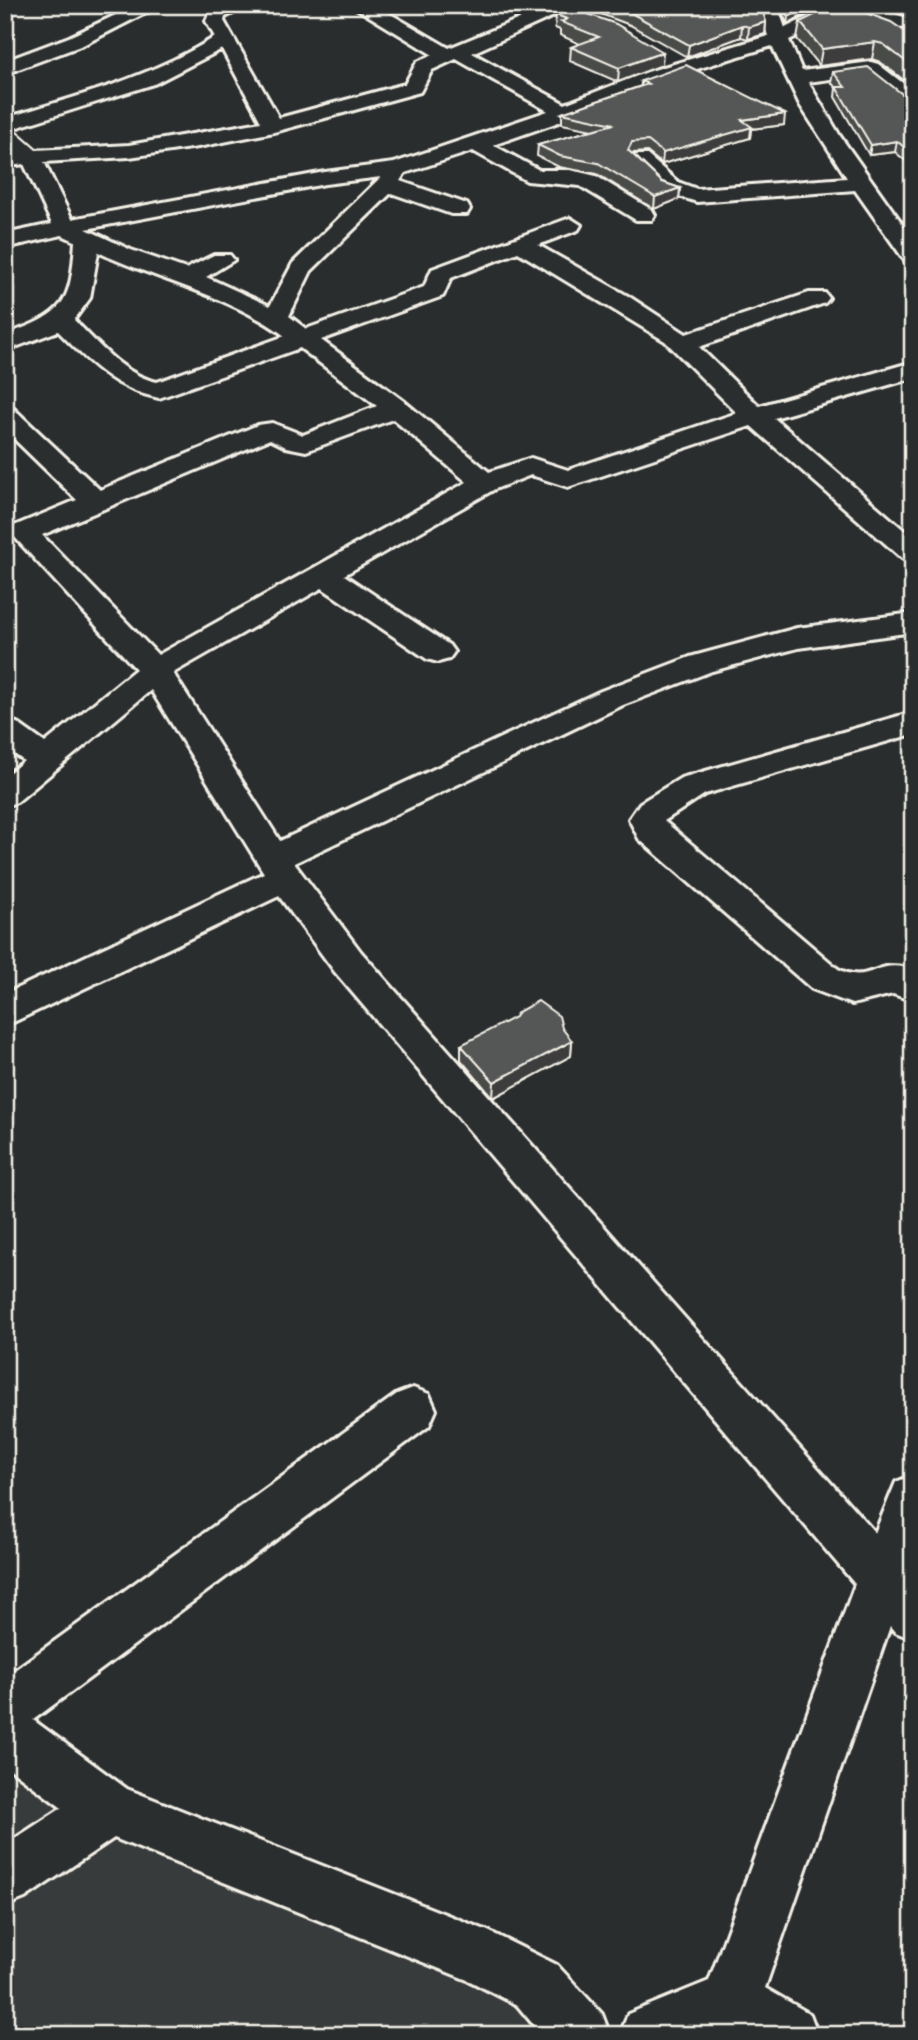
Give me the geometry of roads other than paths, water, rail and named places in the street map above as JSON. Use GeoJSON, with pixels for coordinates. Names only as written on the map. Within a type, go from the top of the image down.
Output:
{"type":"FeatureCollection","features":[{"type":"Feature","properties":{"kind":"street"},"geometry":{"type":"LineString","coordinates":[[241,5],[218,14],[215,22],[274,126]]}},
{"type":"Feature","properties":{"kind":"street"},"geometry":{"type":"LineString","coordinates":[[360,5],[387,17],[413,37],[453,54],[566,113]]}},
{"type":"Feature","properties":{"kind":"street"},"geometry":{"type":"LineString","coordinates":[[768,5],[777,39],[828,134],[913,256]]}},
{"type":"Feature","properties":{"kind":"street"},"geometry":{"type":"LineString","coordinates":[[5,241],[76,233],[125,214],[325,178],[392,177],[684,66],[777,39],[848,5],[913,26]]}},
{"type":"Feature","properties":{"kind":"street"},"geometry":{"type":"LineString","coordinates":[[5,61],[138,6]]}},
{"type":"Feature","properties":{"kind":"street"},"geometry":{"type":"LineString","coordinates":[[5,68],[138,6]]}},
{"type":"Feature","properties":{"kind":"street"},"geometry":{"type":"LineString","coordinates":[[5,161],[30,155],[128,151],[274,126],[413,88],[424,66],[566,7],[587,19]]}},
{"type":"Feature","properties":{"kind":"street"},"geometry":{"type":"LineString","coordinates":[[5,125],[160,77],[195,60],[225,39]]}},
{"type":"Feature","properties":{"kind":"street"},"geometry":{"type":"LineString","coordinates":[[658,55],[684,66]]}},
{"type":"Feature","properties":{"kind":"street"},"geometry":{"type":"LineString","coordinates":[[797,77],[871,68],[913,101]]}},
{"type":"Feature","properties":{"kind":"street"},"geometry":{"type":"LineString","coordinates":[[5,134],[30,155],[76,233],[85,281],[80,301],[61,321],[5,344]]}},
{"type":"Feature","properties":{"kind":"street"},"geometry":{"type":"LineString","coordinates":[[475,144],[535,176],[571,176],[587,181],[644,215]]}},
{"type":"Feature","properties":{"kind":"street"},"geometry":{"type":"LineString","coordinates":[[640,159],[666,186],[689,195],[710,197],[863,183]]}},
{"type":"Feature","properties":{"kind":"street"},"geometry":{"type":"LineString","coordinates":[[392,177],[459,209]]}},
{"type":"Feature","properties":{"kind":"street"},"geometry":{"type":"LineString","coordinates":[[276,318],[301,268],[392,177]]}},
{"type":"Feature","properties":{"kind":"street"},"geometry":{"type":"LineString","coordinates":[[61,321],[125,379],[159,390],[435,290],[440,274],[570,225]]}},
{"type":"Feature","properties":{"kind":"street"},"geometry":{"type":"LineString","coordinates":[[76,233],[276,318],[396,408],[485,483]]}},
{"type":"Feature","properties":{"kind":"street"},"geometry":{"type":"LineString","coordinates":[[520,244],[620,301],[682,344],[754,415],[913,553]]}},
{"type":"Feature","properties":{"kind":"street"},"geometry":{"type":"LineString","coordinates":[[187,278],[222,260]]}},
{"type":"Feature","properties":{"kind":"street"},"geometry":{"type":"LineString","coordinates":[[682,344],[817,298]]}},
{"type":"Feature","properties":{"kind":"street"},"geometry":{"type":"LineString","coordinates":[[5,794],[155,670],[485,483],[531,466],[568,479],[754,415],[913,370]]}},
{"type":"Feature","properties":{"kind":"street"},"geometry":{"type":"LineString","coordinates":[[396,408],[306,443],[293,442],[275,431],[267,431],[14,536],[155,670],[279,869],[348,962],[897,1597]]}},
{"type":"Feature","properties":{"kind":"street"},"geometry":{"type":"LineString","coordinates":[[5,415],[96,502]]}},
{"type":"Feature","properties":{"kind":"street"},"geometry":{"type":"LineString","coordinates":[[322,574],[438,652]]}},
{"type":"Feature","properties":{"kind":"street"},"geometry":{"type":"LineString","coordinates":[[5,1011],[612,698],[688,669],[797,638],[913,622]]}},
{"type":"Feature","properties":{"kind":"street"},"geometry":{"type":"LineString","coordinates":[[906,725],[693,786],[652,811],[646,819],[651,830],[825,979],[843,990],[859,992],[893,978],[913,986]]}},
{"type":"Feature","properties":{"kind":"street"},"geometry":{"type":"LineString","coordinates":[[5,730],[46,760]]}},
{"type":"Feature","properties":{"kind":"street"},"geometry":{"type":"LineString","coordinates":[[5,1709],[413,1410]]}},
{"type":"Feature","properties":{"kind":"street"},"geometry":{"type":"LineString","coordinates":[[649,2035],[732,2001],[897,1597],[913,1499]]}},
{"type":"Feature","properties":{"kind":"street"},"geometry":{"type":"LineString","coordinates":[[5,1732],[109,1809],[488,1960],[537,1985],[580,2035]]}},
{"type":"Feature","properties":{"kind":"street"},"geometry":{"type":"LineString","coordinates":[[5,1878],[109,1809]]}},
{"type":"Feature","properties":{"kind":"street"},"geometry":{"type":"LineString","coordinates":[[732,2001],[789,2035]]}}]}
